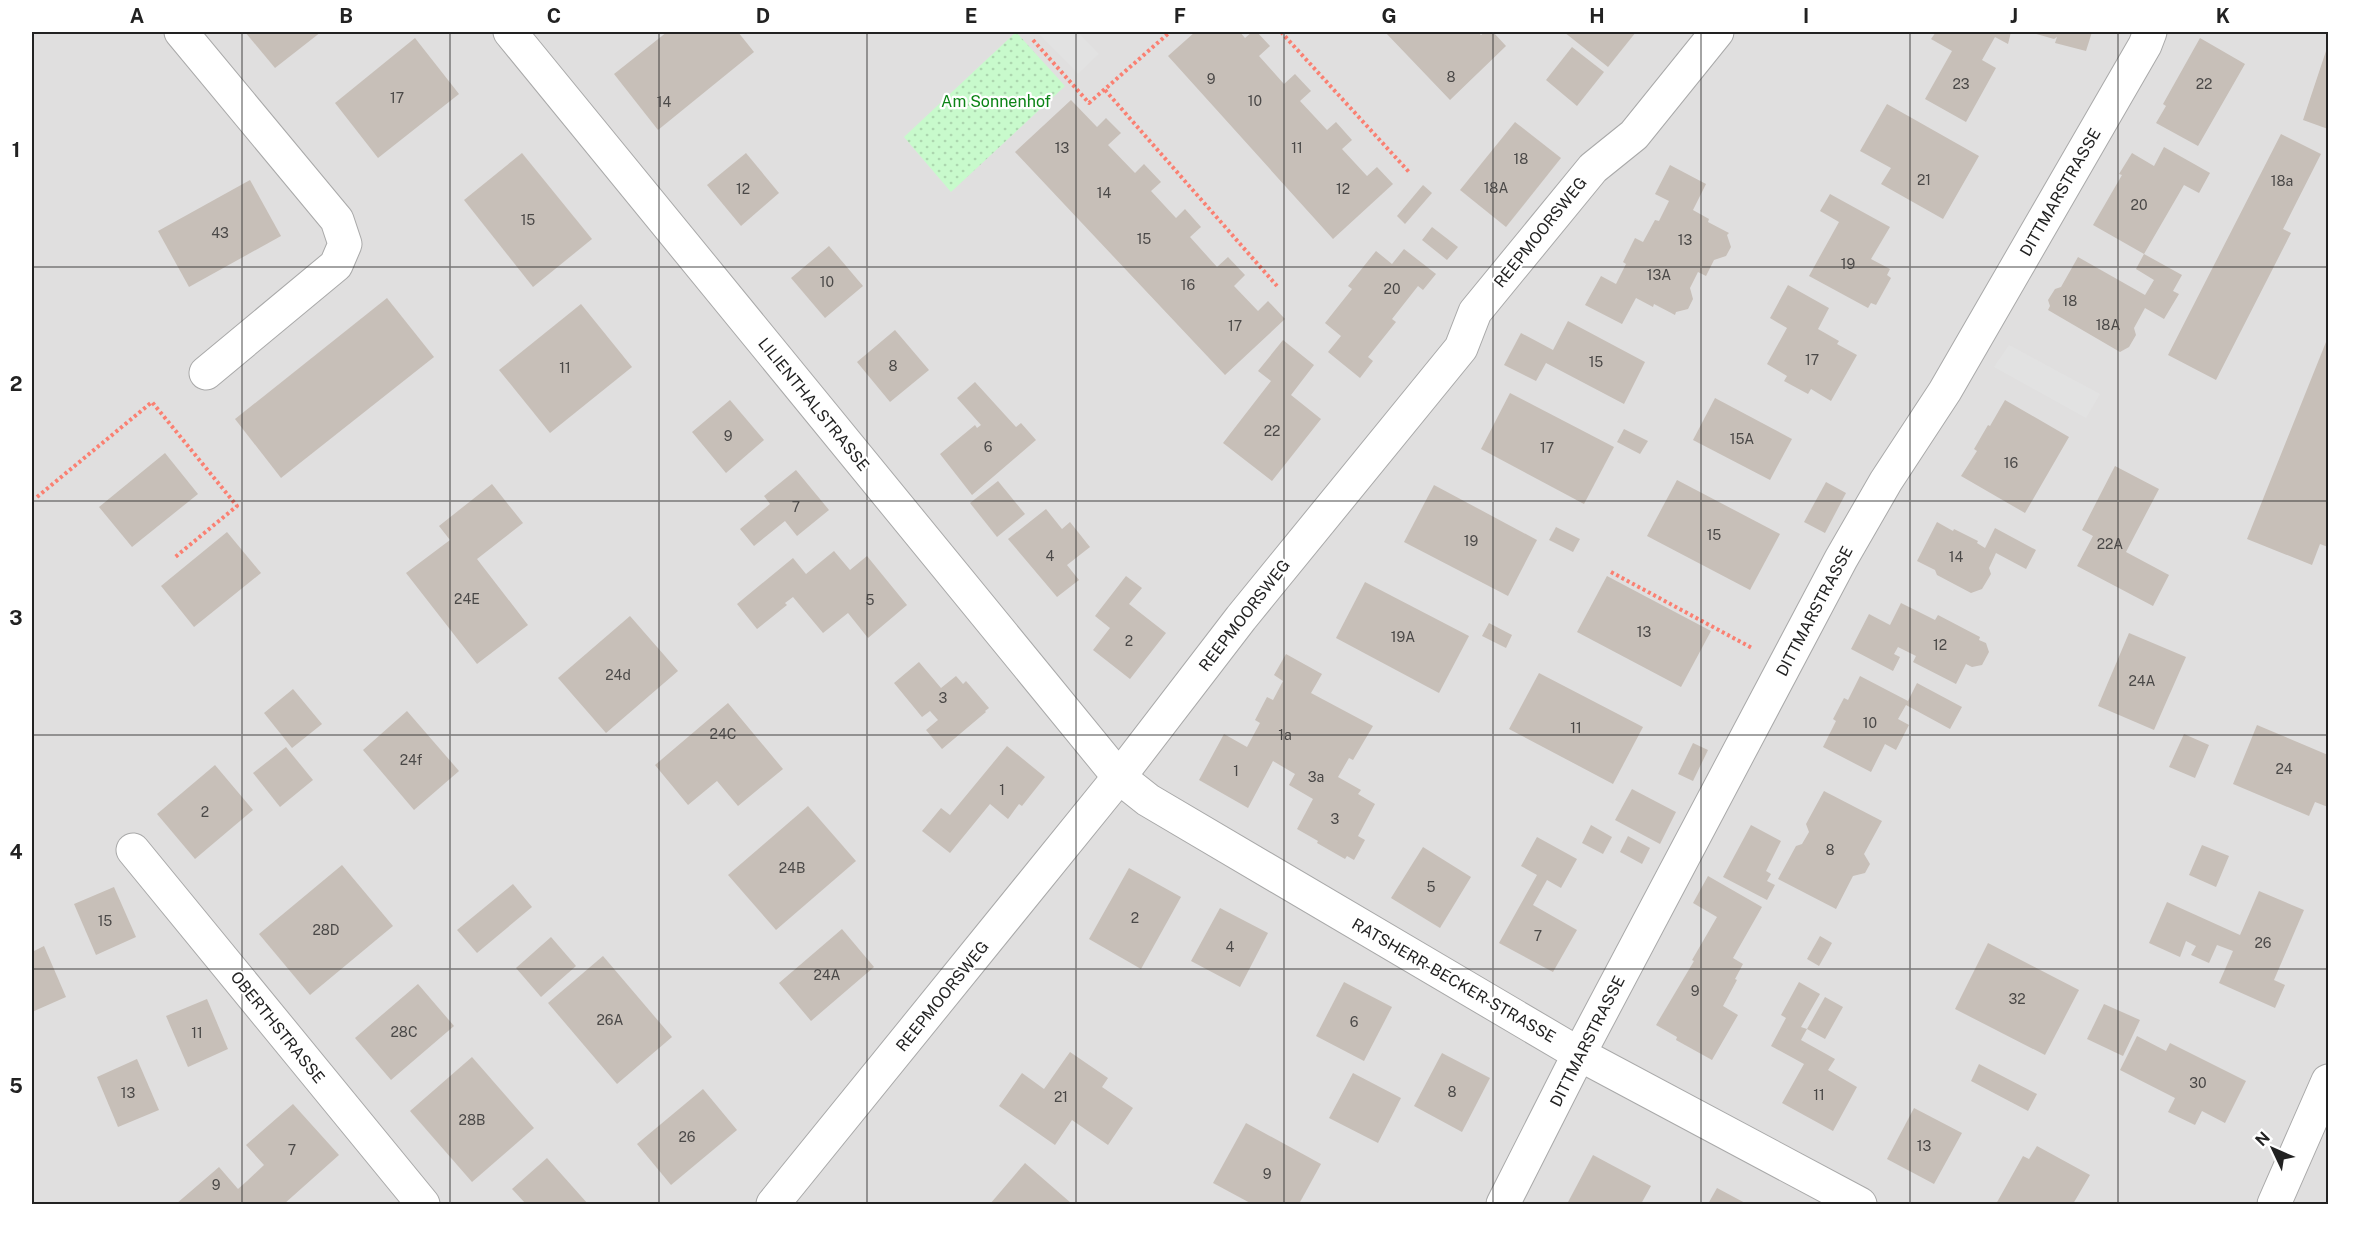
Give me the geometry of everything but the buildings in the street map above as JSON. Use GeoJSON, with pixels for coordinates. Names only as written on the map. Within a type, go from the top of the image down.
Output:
{"type":"FeatureCollection","features":[{"type":"Feature","properties":{"kind":"street"},"geometry":{"type":"LineString","coordinates":[[181,32],[337,220],[345,244],[336,265],[206,373]]}},
{"type":"Feature","properties":{"kind":"street","name":"LILIENTHALSTRASSE"},"geometry":{"type":"LineString","coordinates":[[510,32],[1119,777]]}},
{"type":"Feature","properties":{"kind":"street","name":"REEPMOORSWEG"},"geometry":{"type":"LineString","coordinates":[[773,1204],[1119,777],[1241,618],[1461,348],[1474,312],[1593,168],[1634,135],[1717,32]]}},
{"type":"Feature","properties":{"kind":"street","name":"DITTMARSTRASSE"},"geometry":{"type":"LineString","coordinates":[[1503,1204],[1840,559],[1886,481],[1945,391],[2145,45],[2150,32]]}},
{"type":"Feature","properties":{"kind":"street","name":"RATSHERR-BECKER-STRASSE"},"geometry":{"type":"LineString","coordinates":[[1119,777],[1148,800],[1580,1054],[1860,1204]]}},
{"type":"Feature","properties":{"kind":"street","name":"OBERTHSTRASSE"},"geometry":{"type":"LineString","coordinates":[[133,850],[423,1204]]}},
{"type":"Feature","properties":{"kind":"street"},"geometry":{"type":"LineString","coordinates":[[2274,1204],[2328,1081]]}},
{"type":"Feature","properties":{"kind":"path"},"geometry":{"type":"LineString","coordinates":[[1033,40],[1089,104],[1170,32]]}},
{"type":"Feature","properties":{"kind":"path"},"geometry":{"type":"LineString","coordinates":[[1281,32],[1409,172]]}},
{"type":"Feature","properties":{"kind":"path"},"geometry":{"type":"LineString","coordinates":[[1105,90],[1277,286]]}},
{"type":"Feature","properties":{"kind":"path"},"geometry":{"type":"LineString","coordinates":[[37,497],[152,402],[237,506],[174,558]]}},
{"type":"Feature","properties":{"kind":"path"},"geometry":{"type":"LineString","coordinates":[[1611,572],[1784,666]]}},
{"type":"Feature","properties":{"kind":"shaded area"},"geometry":{"type":"Polygon","coordinates":[[[32,32],[2328,32],[2328,1204],[32,1204],[32,32]]]}},
{"type":"Feature","properties":{"kind":"shaded area"},"geometry":{"type":"Polygon","coordinates":[[[1078,32],[1099,54],[1078,74],[1038,33],[1078,32]]]}},
{"type":"Feature","properties":{"kind":"shaded area"},"geometry":{"type":"Polygon","coordinates":[[[2009,345],[2100,394],[2086,418],[1994,367],[2009,345]]]}},
{"type":"Feature","properties":{"kind":"green space","name":"Am Sonnenhof"},"geometry":{"type":"Polygon","coordinates":[[[1016,32],[1065,86],[951,192],[904,137],[1016,32]]]}}]}
